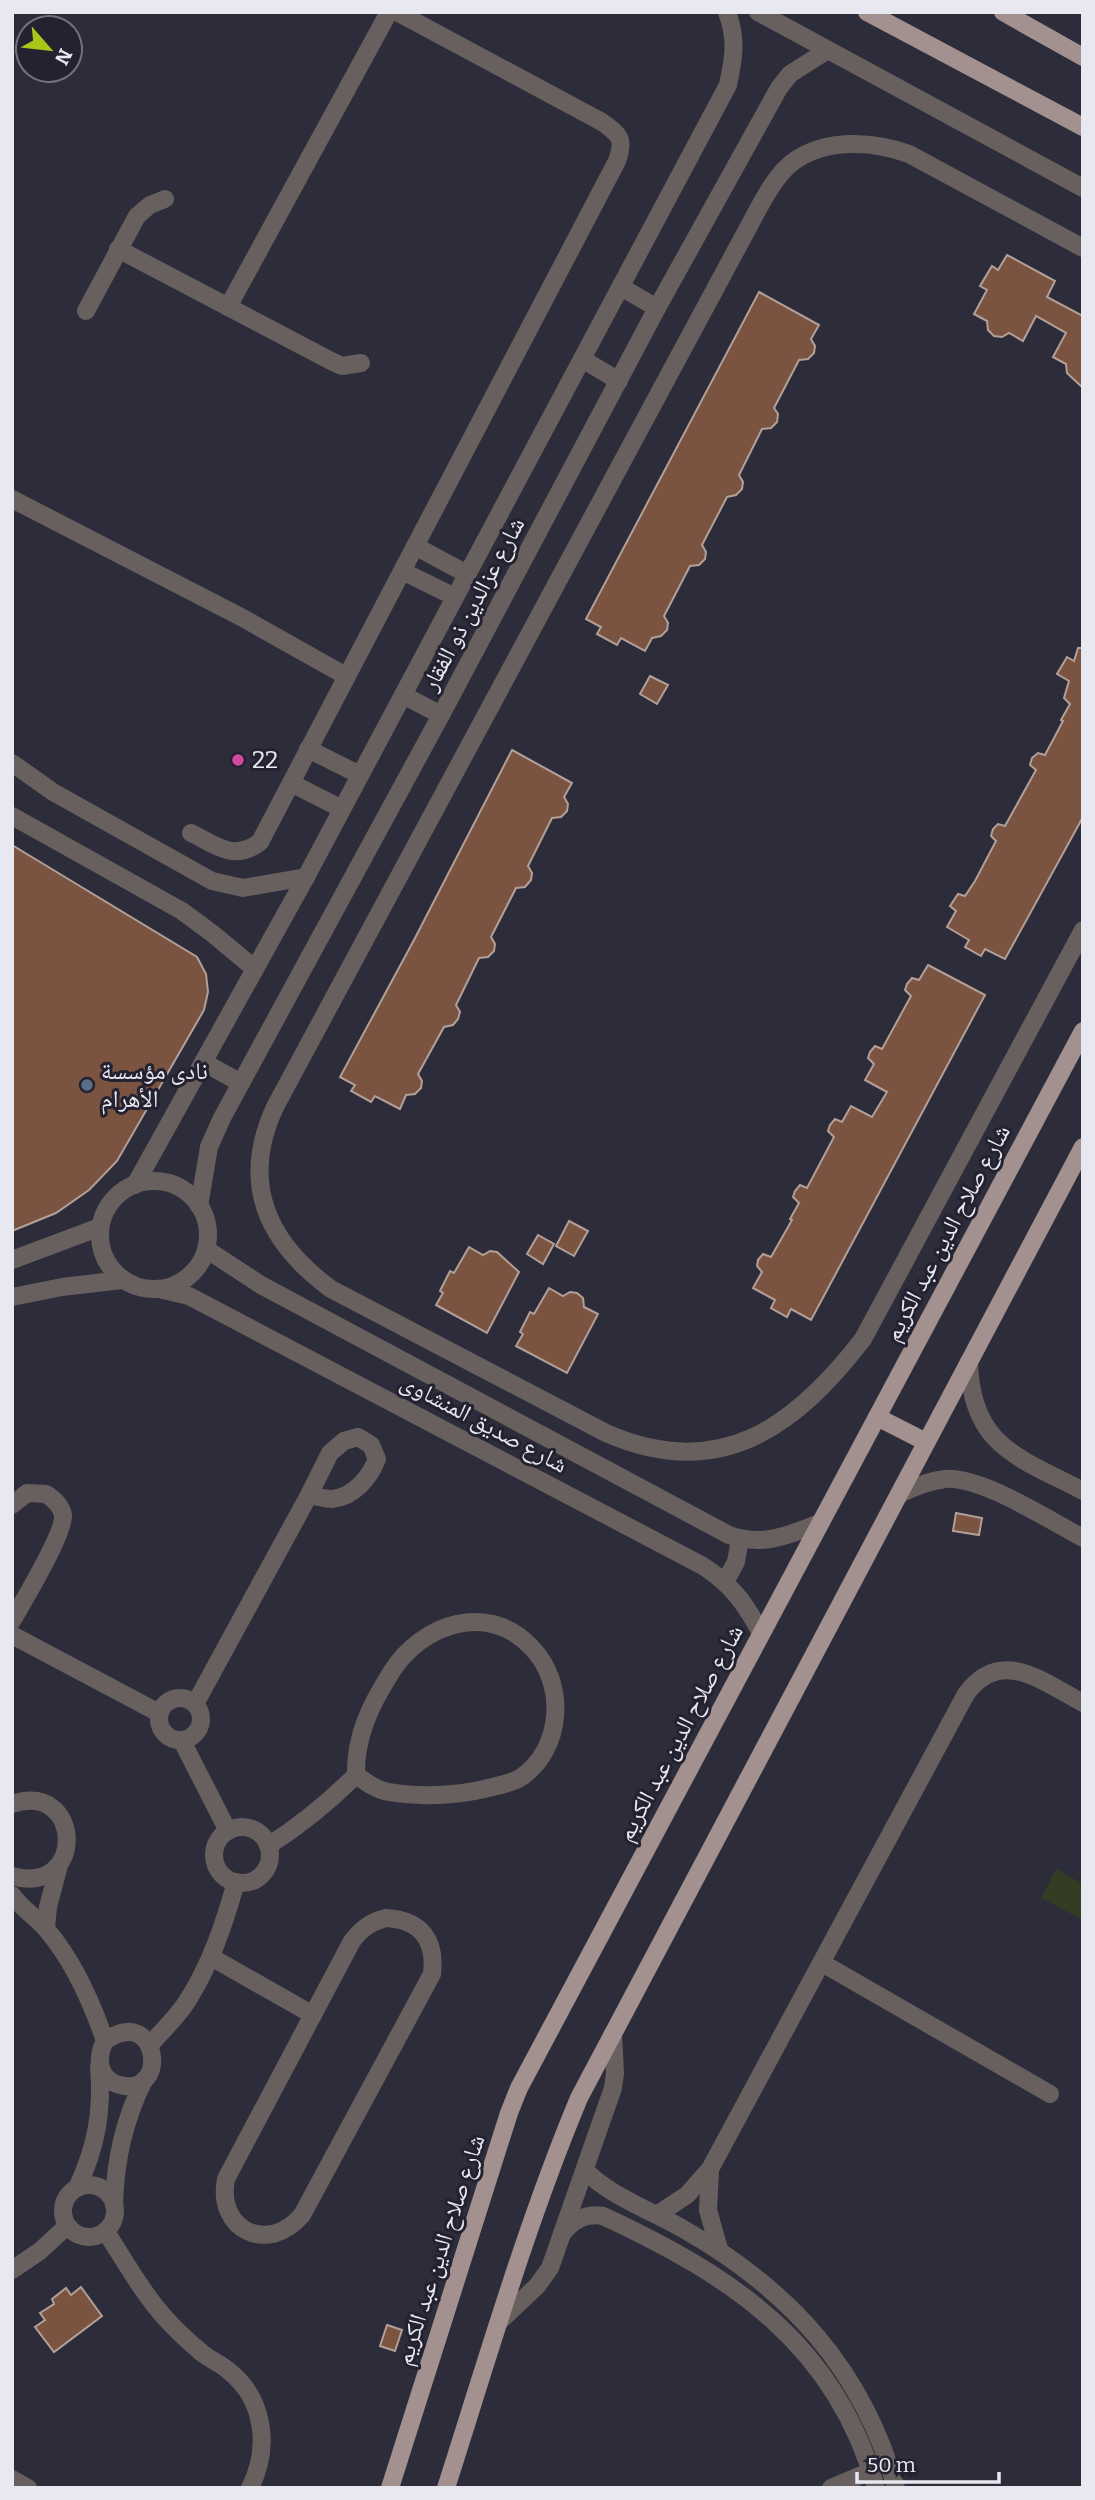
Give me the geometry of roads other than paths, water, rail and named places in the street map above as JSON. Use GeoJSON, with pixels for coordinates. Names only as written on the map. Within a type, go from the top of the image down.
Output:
{"type":"FeatureCollection","features":[{"type":"Feature","properties":{"kind":"main road"},"geometry":{"type":"LineString","coordinates":[[867,12],[1083,127]]}},
{"type":"Feature","properties":{"kind":"main road"},"geometry":{"type":"LineString","coordinates":[[1003,12],[1083,57]]}},
{"type":"Feature","properties":{"kind":"main road","name":"شارع صلاح الدين عبد الكريم"},"geometry":{"type":"LineString","coordinates":[[390,2488],[519,2088],[1083,1031]]}},
{"type":"Feature","properties":{"kind":"main road"},"geometry":{"type":"LineString","coordinates":[[446,2488],[525,2240],[579,2098],[1083,1147]]}},
{"type":"Feature","properties":{"kind":"main road"},"geometry":{"type":"LineString","coordinates":[[877,1417],[926,1442]]}},
{"type":"Feature","properties":{"kind":"street"},"geometry":{"type":"LineString","coordinates":[[228,307],[389,12]]}},
{"type":"Feature","properties":{"kind":"street"},"geometry":{"type":"LineString","coordinates":[[191,833],[227,851],[250,849],[260,842],[622,148],[620,138],[602,121],[397,12]]}},
{"type":"Feature","properties":{"kind":"street","name":"شارع عزالدين ذو الفقار"},"geometry":{"type":"LineString","coordinates":[[135,1185],[306,877],[728,85],[734,58],[734,31],[727,12]]}},
{"type":"Feature","properties":{"kind":"street"},"geometry":{"type":"LineString","coordinates":[[758,12],[1083,188]]}},
{"type":"Feature","properties":{"kind":"street","name":"شارع عزالدين ذو الفقار"},"geometry":{"type":"LineString","coordinates":[[199,1206],[209,1147],[241,1083],[441,715],[657,308],[779,88],[790,74],[828,50]]}},
{"type":"Feature","properties":{"kind":"street"},"geometry":{"type":"LineString","coordinates":[[1083,248],[909,154],[894,149],[871,144],[846,144],[814,152],[786,169],[765,198],[742,239],[275,1107],[261,1143],[259,1182],[268,1217],[286,1247],[314,1277],[331,1289],[616,1438],[646,1448],[667,1451],[709,1450],[731,1446],[762,1433],[790,1416],[827,1382],[863,1339],[1083,930]]}},
{"type":"Feature","properties":{"kind":"street"},"geometry":{"type":"LineString","coordinates":[[86,311],[136,216],[150,205],[165,199]]}},
{"type":"Feature","properties":{"kind":"street"},"geometry":{"type":"LineString","coordinates":[[118,250],[342,366],[361,363]]}},
{"type":"Feature","properties":{"kind":"street"},"geometry":{"type":"LineString","coordinates":[[621,287],[657,308]]}},
{"type":"Feature","properties":{"kind":"street"},"geometry":{"type":"LineString","coordinates":[[582,359],[619,381]]}},
{"type":"Feature","properties":{"kind":"street"},"geometry":{"type":"LineString","coordinates":[[12,499],[241,617],[346,677]]}},
{"type":"Feature","properties":{"kind":"street"},"geometry":{"type":"LineString","coordinates":[[415,546],[467,574]]}},
{"type":"Feature","properties":{"kind":"street"},"geometry":{"type":"LineString","coordinates":[[402,571],[455,597]]}},
{"type":"Feature","properties":{"kind":"street"},"geometry":{"type":"LineString","coordinates":[[403,695],[441,715]]}},
{"type":"Feature","properties":{"kind":"street"},"geometry":{"type":"LineString","coordinates":[[308,749],[360,775]]}},
{"type":"Feature","properties":{"kind":"street"},"geometry":{"type":"LineString","coordinates":[[12,763],[53,792],[212,881],[243,888],[306,877]]}},
{"type":"Feature","properties":{"kind":"street"},"geometry":{"type":"LineString","coordinates":[[291,783],[342,809]]}},
{"type":"Feature","properties":{"kind":"street"},"geometry":{"type":"LineString","coordinates":[[12,816],[182,911],[213,933],[255,970]]}},
{"type":"Feature","properties":{"kind":"street"},"geometry":{"type":"LineString","coordinates":[[202,1062],[241,1083]]}},
{"type":"Feature","properties":{"kind":"street"},"geometry":{"type":"LineString","coordinates":[[153,1181],[171,1184],[187,1192],[199,1206],[208,1234],[206,1249],[196,1268],[180,1283],[159,1289],[140,1288],[122,1280],[108,1265],[101,1247],[100,1227],[104,1214],[122,1191],[153,1181]]}},
{"type":"Feature","properties":{"kind":"street"},"geometry":{"type":"LineString","coordinates":[[12,1260],[100,1227]]}},
{"type":"Feature","properties":{"kind":"street","name":"شارع صديق المنشاوى"},"geometry":{"type":"LineString","coordinates":[[206,1249],[261,1285],[717,1529],[740,1539],[757,1542],[771,1540],[820,1523]]}},
{"type":"Feature","properties":{"kind":"street"},"geometry":{"type":"LineString","coordinates":[[12,1297],[62,1287],[122,1280]]}},
{"type":"Feature","properties":{"kind":"street","name":"شارع صديق المنشاوى"},"geometry":{"type":"LineString","coordinates":[[159,1289],[189,1296],[703,1566],[725,1582],[742,1600],[761,1633]]}},
{"type":"Feature","properties":{"kind":"street"},"geometry":{"type":"LineString","coordinates":[[969,1362],[970,1389],[977,1414],[992,1436],[1012,1453],[1083,1490]]}},
{"type":"Feature","properties":{"kind":"street"},"geometry":{"type":"LineString","coordinates":[[476,1399],[491,1373]]}},
{"type":"Feature","properties":{"kind":"street"},"geometry":{"type":"LineString","coordinates":[[899,1494],[923,1484],[947,1479],[972,1482],[1083,1538]]}},
{"type":"Feature","properties":{"kind":"street"},"geometry":{"type":"LineString","coordinates":[[12,1505],[27,1493],[46,1494],[60,1507],[63,1516],[58,1535],[12,1621]]}},
{"type":"Feature","properties":{"kind":"street"},"geometry":{"type":"LineString","coordinates":[[195,1704],[309,1496]]}},
{"type":"Feature","properties":{"kind":"street"},"geometry":{"type":"LineString","coordinates":[[725,1582],[736,1562],[740,1539]]}},
{"type":"Feature","properties":{"kind":"street"},"geometry":{"type":"LineString","coordinates":[[268,1846],[329,1802],[356,1775],[355,1752],[361,1730],[384,1683],[415,1643],[436,1629],[460,1621],[486,1622],[511,1631],[531,1647],[547,1668],[554,1693],[556,1718],[550,1742],[537,1764],[518,1779],[481,1790],[443,1794],[387,1792],[371,1786],[356,1775]]}},
{"type":"Feature","properties":{"kind":"street"},"geometry":{"type":"LineString","coordinates":[[12,1634],[159,1713]]}},
{"type":"Feature","properties":{"kind":"street"},"geometry":{"type":"LineString","coordinates":[[658,2214],[687,2195],[710,2169],[974,1683],[998,1670],[1012,1669],[1026,1672],[1083,1703]]}},
{"type":"Feature","properties":{"kind":"street"},"geometry":{"type":"LineString","coordinates":[[175,1698],[190,1700],[195,1704],[201,1717],[199,1730],[195,1735],[175,1741],[163,1733],[159,1713],[168,1701],[175,1698]]}},
{"type":"Feature","properties":{"kind":"street"},"geometry":{"type":"LineString","coordinates":[[182,1741],[228,1831]]}},
{"type":"Feature","properties":{"kind":"street"},"geometry":{"type":"LineString","coordinates":[[12,1804],[25,1799],[44,1802],[59,1813],[67,1830],[68,1848],[59,1865],[48,1907],[46,1928]]}},
{"type":"Feature","properties":{"kind":"street"},"geometry":{"type":"LineString","coordinates":[[246,1828],[263,1837],[268,1846],[268,1865],[255,1879],[246,1883],[236,1882],[220,1873],[214,1855],[220,1837],[228,1831],[246,1828]]}},
{"type":"Feature","properties":{"kind":"street"},"geometry":{"type":"LineString","coordinates":[[12,1876],[26,1880],[45,1877],[59,1865]]}},
{"type":"Feature","properties":{"kind":"street"},"geometry":{"type":"LineString","coordinates":[[150,2045],[185,2005],[211,1957],[236,1882]]}},
{"type":"Feature","properties":{"kind":"street"},"geometry":{"type":"LineString","coordinates":[[12,1895],[24,1910],[46,1928],[81,1984],[105,2041]]}},
{"type":"Feature","properties":{"kind":"street"},"geometry":{"type":"LineString","coordinates":[[386,1918],[400,1919],[413,1924],[424,1934],[431,1946],[434,1960],[432,1974],[302,2215],[293,2226],[281,2233],[267,2236],[254,2234],[231,2219],[223,2193],[226,2179],[313,2015],[361,1929],[386,1918]]}},
{"type":"Feature","properties":{"kind":"street"},"geometry":{"type":"LineString","coordinates":[[211,1957],[313,2015]]}},
{"type":"Feature","properties":{"kind":"street"},"geometry":{"type":"LineString","coordinates":[[822,1963],[1050,2094]]}},
{"type":"Feature","properties":{"kind":"street"},"geometry":{"type":"LineString","coordinates":[[129,2032],[141,2036],[150,2045],[154,2057],[152,2070],[130,2109],[121,2140],[112,2224],[106,2232],[85,2238],[75,2234],[67,2226],[62,2211],[64,2202],[76,2188],[88,2165],[100,2114],[100,2051],[105,2041],[116,2034],[129,2032]]}},
{"type":"Feature","properties":{"kind":"street"},"geometry":{"type":"LineString","coordinates":[[500,2321],[550,2268],[615,2081],[612,2033]]}},
{"type":"Feature","properties":{"kind":"street"},"geometry":{"type":"LineString","coordinates":[[99,2063],[103,2074],[111,2082],[134,2086],[144,2080]]}},
{"type":"Feature","properties":{"kind":"street"},"geometry":{"type":"LineString","coordinates":[[710,2169],[708,2210],[719,2249]]}},
{"type":"Feature","properties":{"kind":"street"},"geometry":{"type":"LineString","coordinates":[[585,2170],[602,2186],[719,2249],[792,2308],[833,2355],[866,2408],[883,2446],[897,2488]]}},
{"type":"Feature","properties":{"kind":"street"},"geometry":{"type":"LineString","coordinates":[[76,2188],[88,2185],[100,2187],[109,2194],[114,2204]]}},
{"type":"Feature","properties":{"kind":"street"},"geometry":{"type":"LineString","coordinates":[[617,2222],[627,2199]]}},
{"type":"Feature","properties":{"kind":"street"},"geometry":{"type":"LineString","coordinates":[[562,2234],[580,2217],[593,2215],[617,2222],[729,2284],[757,2305],[806,2353],[845,2411],[874,2479],[831,2488]]}},
{"type":"Feature","properties":{"kind":"street"},"geometry":{"type":"LineString","coordinates":[[12,2270],[40,2251],[67,2226]]}},
{"type":"Feature","properties":{"kind":"street"},"geometry":{"type":"LineString","coordinates":[[106,2232],[159,2311],[204,2354],[230,2372],[248,2393],[259,2417],[263,2444],[258,2471],[250,2488]]}},
{"type":"Feature","properties":{"kind":"street"},"geometry":{"type":"LineString","coordinates":[[684,2258],[696,2236]]}},
{"type":"Feature","properties":{"kind":"street"},"geometry":{"type":"LineString","coordinates":[[12,2479],[28,2488]]}},
{"type":"Feature","properties":{"kind":"place","name":"22"},"geometry":{"type":"Point","coordinates":[238,760]}},
{"type":"Feature","properties":{"kind":"place","name":"نادى مؤسسة الأهرام"},"geometry":{"type":"Point","coordinates":[87,1085]}}]}
